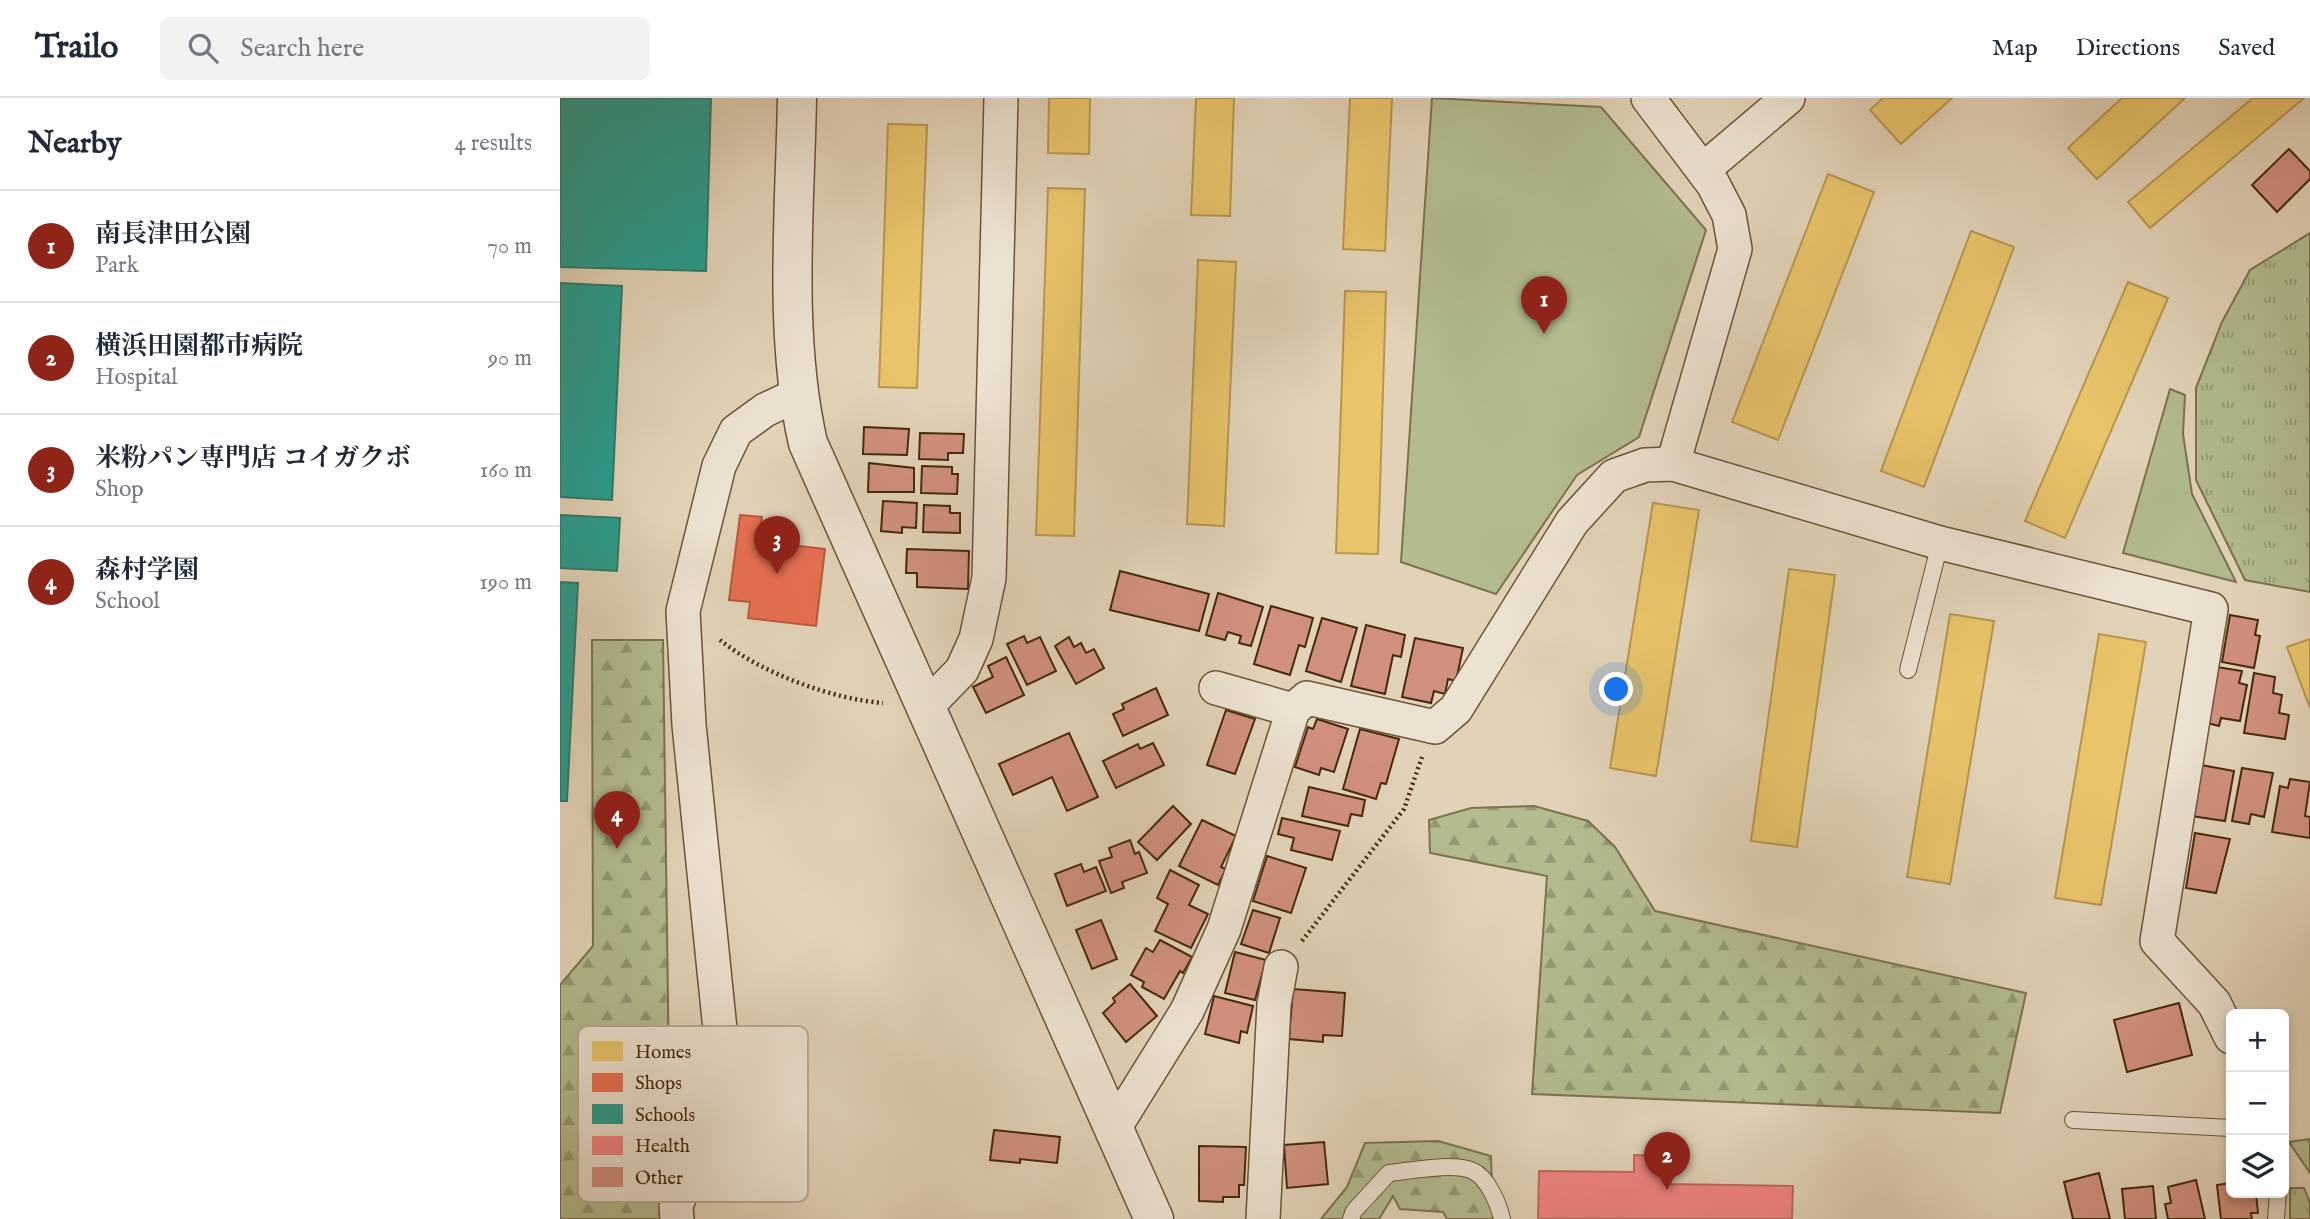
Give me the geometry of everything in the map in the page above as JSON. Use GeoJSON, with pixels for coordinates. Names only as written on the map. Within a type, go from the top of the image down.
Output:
{"type":"FeatureCollection","features":[{"type":"Feature","properties":{"kind":"street"},"geometry":{"type":"LineString","coordinates":[[797,98],[794,271],[797,395],[808,443],[1154,1219]]}},
{"type":"Feature","properties":{"kind":"street"},"geometry":{"type":"LineString","coordinates":[[926,707],[962,670],[976,639],[989,578],[1001,98]]}},
{"type":"Feature","properties":{"kind":"street"},"geometry":{"type":"LineString","coordinates":[[1648,98],[1703,170],[1729,215],[1735,249],[1673,464]]}},
{"type":"Feature","properties":{"kind":"street"},"geometry":{"type":"LineString","coordinates":[[1703,170],[1788,98]]}},
{"type":"Feature","properties":{"kind":"street"},"geometry":{"type":"LineString","coordinates":[[720,1026],[689,725],[683,611],[719,466],[736,431],[765,410],[797,395]]}},
{"type":"Feature","properties":{"kind":"street"},"geometry":{"type":"LineString","coordinates":[[1114,1130],[1187,1011],[1224,929],[1293,710],[1307,698],[1435,727],[1462,699],[1572,522],[1614,476],[1645,466],[1673,464],[1940,542],[2211,609],[2157,941],[2214,1003],[2226,1027]]}},
{"type":"Feature","properties":{"kind":"street"},"geometry":{"type":"LineString","coordinates":[[1216,688],[1293,710]]}},
{"type":"Feature","properties":{"kind":"street"},"geometry":{"type":"LineString","coordinates":[[1263,1219],[1273,1004],[1281,967]]}},
{"type":"Feature","properties":{"kind":"lane"},"geometry":{"type":"LineString","coordinates":[[1908,670],[1940,542]]}},
{"type":"Feature","properties":{"kind":"lane"},"geometry":{"type":"LineString","coordinates":[[2073,1120],[2226,1128]]}},
{"type":"Feature","properties":{"kind":"lane"},"geometry":{"type":"LineString","coordinates":[[1351,1219],[1354,1211],[1389,1174],[1435,1168],[1473,1171],[1486,1183],[1502,1219]]}},
{"type":"Feature","properties":{"kind":"lane"},"geometry":{"type":"LineString","coordinates":[[2276,1219],[2278,1198]]}},
{"type":"Feature","properties":{"kind":"path"},"geometry":{"type":"LineString","coordinates":[[683,611],[729,647],[775,673],[859,701]]}},
{"type":"Feature","properties":{"kind":"path"},"geometry":{"type":"LineString","coordinates":[[1281,967],[1404,809],[1435,727]]}},
{"type":"Feature","properties":{"kind":"green space"},"geometry":{"type":"Polygon","coordinates":[[[1432,98],[1601,107],[1706,230],[1639,437],[1577,475],[1496,594],[1401,562],[1432,98]]]}},
{"type":"Feature","properties":{"kind":"green space"},"geometry":{"type":"Polygon","coordinates":[[[2310,233],[2310,592],[2245,580],[2196,480],[2196,388],[2222,322],[2250,270],[2310,233]]]}},
{"type":"Feature","properties":{"kind":"green space"},"geometry":{"type":"Polygon","coordinates":[[[2170,389],[2185,395],[2183,434],[2192,494],[2236,582],[2123,553],[2170,389]]]}},
{"type":"Feature","properties":{"kind":"green space"},"geometry":{"type":"Polygon","coordinates":[[[592,640],[663,640],[668,1026],[578,1026],[578,1202],[671,1202],[671,1219],[560,1219],[560,985],[593,946],[592,640]]]}},
{"type":"Feature","properties":{"kind":"green space"},"geometry":{"type":"Polygon","coordinates":[[[1534,806],[1588,821],[1615,847],[1655,911],[2026,993],[2000,1113],[1532,1094],[1547,876],[1430,853],[1429,820],[1471,808],[1534,806]]]}},
{"type":"Feature","properties":{"kind":"green space"},"geometry":{"type":"Polygon","coordinates":[[[2310,1139],[2310,1173],[2289,1142],[2310,1139]]]}},
{"type":"Feature","properties":{"kind":"green space"},"geometry":{"type":"Polygon","coordinates":[[[1438,1141],[1491,1156],[1493,1219],[1447,1219],[1443,1212],[1400,1209],[1393,1196],[1379,1219],[1321,1219],[1347,1187],[1365,1143],[1438,1141]]]}},
{"type":"Feature","properties":{"kind":"green space"},"geometry":{"type":"Polygon","coordinates":[[[2290,1188],[2304,1188],[2310,1203],[2310,1219],[2290,1219],[2290,1188]]]}},
{"type":"Feature","properties":{"kind":"building: Homes"},"geometry":{"type":"Polygon","coordinates":[[[1049,98],[1090,98],[1089,154],[1048,153],[1049,98]]]}},
{"type":"Feature","properties":{"kind":"building: Homes"},"geometry":{"type":"Polygon","coordinates":[[[1196,98],[1234,98],[1230,216],[1191,215],[1196,98]]]}},
{"type":"Feature","properties":{"kind":"building: Homes"},"geometry":{"type":"Polygon","coordinates":[[[1350,98],[1392,98],[1385,251],[1343,249],[1350,98]]]}},
{"type":"Feature","properties":{"kind":"building: Homes"},"geometry":{"type":"Polygon","coordinates":[[[1883,98],[1952,98],[1901,144],[1870,110],[1883,98]]]}},
{"type":"Feature","properties":{"kind":"building: Homes"},"geometry":{"type":"Polygon","coordinates":[[[2122,98],[2185,98],[2097,179],[2068,148],[2122,98]]]}},
{"type":"Feature","properties":{"kind":"building: Homes"},"geometry":{"type":"Polygon","coordinates":[[[2253,98],[2304,98],[2150,228],[2128,202],[2253,98]]]}},
{"type":"Feature","properties":{"kind":"building: Homes"},"geometry":{"type":"Polygon","coordinates":[[[888,124],[927,125],[917,388],[879,387],[888,124]]]}},
{"type":"Feature","properties":{"kind":"building: Homes"},"geometry":{"type":"Polygon","coordinates":[[[1828,174],[1874,192],[1778,440],[1732,422],[1828,174]]]}},
{"type":"Feature","properties":{"kind":"building: Homes"},"geometry":{"type":"Polygon","coordinates":[[[1048,188],[1085,189],[1074,536],[1036,535],[1048,188]]]}},
{"type":"Feature","properties":{"kind":"building: Homes"},"geometry":{"type":"Polygon","coordinates":[[[1971,231],[2014,247],[1924,487],[1881,471],[1971,231]]]}},
{"type":"Feature","properties":{"kind":"building: Homes"},"geometry":{"type":"Polygon","coordinates":[[[1198,260],[1236,262],[1224,526],[1187,524],[1198,260]]]}},
{"type":"Feature","properties":{"kind":"building: Homes"},"geometry":{"type":"Polygon","coordinates":[[[2128,282],[2168,298],[2065,538],[2025,521],[2128,282]]]}},
{"type":"Feature","properties":{"kind":"building: Homes"},"geometry":{"type":"Polygon","coordinates":[[[1345,291],[1386,292],[1378,554],[1336,553],[1345,291]]]}},
{"type":"Feature","properties":{"kind":"building: Homes"},"geometry":{"type":"Polygon","coordinates":[[[1653,503],[1699,510],[1656,776],[1610,768],[1653,503]]]}},
{"type":"Feature","properties":{"kind":"building: Homes"},"geometry":{"type":"Polygon","coordinates":[[[1789,569],[1835,575],[1797,847],[1751,841],[1789,569]]]}},
{"type":"Feature","properties":{"kind":"building: Homes"},"geometry":{"type":"Polygon","coordinates":[[[1950,614],[1994,621],[1950,884],[1907,877],[1950,614]]]}},
{"type":"Feature","properties":{"kind":"building: Homes"},"geometry":{"type":"Polygon","coordinates":[[[2099,634],[2146,642],[2101,905],[2055,898],[2099,634]]]}},
{"type":"Feature","properties":{"kind":"building: Homes"},"geometry":{"type":"Polygon","coordinates":[[[2310,639],[2310,708],[2287,647],[2310,639]]]}},
{"type":"Feature","properties":{"kind":"building: Shops"},"geometry":{"type":"Polygon","coordinates":[[[740,515],[762,517],[759,541],[825,549],[816,626],[748,618],[750,602],[729,600],[740,515]]]}},
{"type":"Feature","properties":{"kind":"building: Schools"},"geometry":{"type":"Polygon","coordinates":[[[560,98],[711,98],[706,271],[560,267],[560,98]]]}},
{"type":"Feature","properties":{"kind":"building: Schools"},"geometry":{"type":"Polygon","coordinates":[[[560,283],[622,286],[612,500],[560,497],[560,283]]]}},
{"type":"Feature","properties":{"kind":"building: Schools"},"geometry":{"type":"Polygon","coordinates":[[[560,515],[620,518],[617,571],[560,568],[560,515]]]}},
{"type":"Feature","properties":{"kind":"building: Schools"},"geometry":{"type":"Polygon","coordinates":[[[560,582],[578,583],[567,801],[560,801],[560,582]]]}},
{"type":"Feature","properties":{"kind":"building: Health"},"geometry":{"type":"Polygon","coordinates":[[[1634,1155],[1667,1156],[1667,1184],[1793,1186],[1792,1219],[1538,1219],[1539,1171],[1634,1172],[1634,1155]]]}},
{"type":"Feature","properties":{"kind":"building: Other"},"geometry":{"type":"Polygon","coordinates":[[[2289,149],[2310,171],[2310,179],[2277,212],[2252,185],[2289,149]]]}},
{"type":"Feature","properties":{"kind":"building: Other"},"geometry":{"type":"Polygon","coordinates":[[[864,427],[909,429],[907,455],[863,454],[864,427]]]}},
{"type":"Feature","properties":{"kind":"building: Other"},"geometry":{"type":"Polygon","coordinates":[[[920,433],[964,434],[963,453],[948,453],[948,460],[919,459],[920,433]]]}},
{"type":"Feature","properties":{"kind":"building: Other"},"geometry":{"type":"Polygon","coordinates":[[[869,463],[914,468],[914,492],[868,492],[869,463]]]}},
{"type":"Feature","properties":{"kind":"building: Other"},"geometry":{"type":"Polygon","coordinates":[[[922,466],[952,467],[952,474],[958,474],[957,494],[921,493],[922,466]]]}},
{"type":"Feature","properties":{"kind":"building: Other"},"geometry":{"type":"Polygon","coordinates":[[[883,501],[917,503],[916,528],[902,527],[902,533],[881,531],[883,501]]]}},
{"type":"Feature","properties":{"kind":"building: Other"},"geometry":{"type":"Polygon","coordinates":[[[924,505],[950,506],[950,513],[960,513],[960,533],[923,532],[924,505]]]}},
{"type":"Feature","properties":{"kind":"building: Other"},"geometry":{"type":"Polygon","coordinates":[[[907,549],[969,551],[968,589],[917,587],[917,573],[906,573],[907,549]]]}},
{"type":"Feature","properties":{"kind":"building: Other"},"geometry":{"type":"Polygon","coordinates":[[[1120,571],[1209,594],[1199,631],[1110,610],[1120,571]]]}},
{"type":"Feature","properties":{"kind":"building: Other"},"geometry":{"type":"Polygon","coordinates":[[[1218,593],[1263,607],[1251,646],[1239,643],[1241,636],[1228,632],[1225,640],[1206,635],[1218,593]]]}},
{"type":"Feature","properties":{"kind":"building: Other"},"geometry":{"type":"Polygon","coordinates":[[[1271,606],[1313,618],[1305,647],[1299,645],[1290,675],[1254,664],[1271,606]]]}},
{"type":"Feature","properties":{"kind":"building: Other"},"geometry":{"type":"Polygon","coordinates":[[[2230,615],[2258,620],[2255,635],[2260,636],[2254,668],[2222,662],[2230,615]]]}},
{"type":"Feature","properties":{"kind":"building: Other"},"geometry":{"type":"Polygon","coordinates":[[[1322,618],[1357,628],[1341,682],[1306,671],[1322,618]]]}},
{"type":"Feature","properties":{"kind":"building: Other"},"geometry":{"type":"Polygon","coordinates":[[[1366,625],[1405,635],[1401,657],[1393,655],[1385,694],[1351,686],[1366,625]]]}},
{"type":"Feature","properties":{"kind":"building: Other"},"geometry":{"type":"Polygon","coordinates":[[[1024,636],[1027,643],[1040,637],[1056,671],[1027,685],[1007,644],[1024,636]]]}},
{"type":"Feature","properties":{"kind":"building: Other"},"geometry":{"type":"Polygon","coordinates":[[[1069,637],[1074,647],[1081,643],[1086,653],[1094,649],[1104,668],[1076,684],[1055,646],[1069,637]]]}},
{"type":"Feature","properties":{"kind":"building: Other"},"geometry":{"type":"Polygon","coordinates":[[[1415,638],[1463,648],[1456,681],[1448,679],[1445,694],[1434,691],[1431,703],[1402,697],[1415,638]]]}},
{"type":"Feature","properties":{"kind":"building: Other"},"geometry":{"type":"Polygon","coordinates":[[[1006,657],[1024,695],[986,713],[973,687],[993,677],[988,666],[1006,657]]]}},
{"type":"Feature","properties":{"kind":"building: Other"},"geometry":{"type":"Polygon","coordinates":[[[2217,667],[2242,671],[2239,683],[2247,685],[2240,721],[2221,718],[2219,726],[2207,723],[2217,667]]]}},
{"type":"Feature","properties":{"kind":"building: Other"},"geometry":{"type":"Polygon","coordinates":[[[2254,673],[2275,677],[2273,693],[2282,695],[2279,713],[2289,715],[2285,739],[2244,733],[2254,673]]]}},
{"type":"Feature","properties":{"kind":"building: Other"},"geometry":{"type":"Polygon","coordinates":[[[1156,688],[1168,715],[1123,736],[1113,714],[1124,709],[1122,704],[1156,688]]]}},
{"type":"Feature","properties":{"kind":"building: Other"},"geometry":{"type":"Polygon","coordinates":[[[1226,710],[1255,719],[1235,774],[1207,765],[1226,710]]]}},
{"type":"Feature","properties":{"kind":"building: Other"},"geometry":{"type":"Polygon","coordinates":[[[1317,719],[1348,729],[1334,772],[1321,768],[1319,775],[1295,767],[1308,727],[1313,729],[1317,719]]]}},
{"type":"Feature","properties":{"kind":"building: Other"},"geometry":{"type":"Polygon","coordinates":[[[1360,729],[1399,739],[1386,784],[1381,783],[1376,799],[1343,789],[1360,729]]]}},
{"type":"Feature","properties":{"kind":"building: Other"},"geometry":{"type":"Polygon","coordinates":[[[1069,733],[1098,797],[1067,811],[1052,777],[1013,795],[999,764],[1069,733]]]}},
{"type":"Feature","properties":{"kind":"building: Other"},"geometry":{"type":"Polygon","coordinates":[[[1153,743],[1164,765],[1116,788],[1103,761],[1138,744],[1140,749],[1153,743]]]}},
{"type":"Feature","properties":{"kind":"building: Other"},"geometry":{"type":"Polygon","coordinates":[[[2201,765],[2234,771],[2225,821],[2191,816],[2201,765]]]}},
{"type":"Feature","properties":{"kind":"building: Other"},"geometry":{"type":"Polygon","coordinates":[[[2242,768],[2273,773],[2264,817],[2251,814],[2249,824],[2232,821],[2242,768]]]}},
{"type":"Feature","properties":{"kind":"building: Other"},"geometry":{"type":"Polygon","coordinates":[[[2290,779],[2310,782],[2305,816],[2310,817],[2310,838],[2272,832],[2280,786],[2288,788],[2290,779]]]}},
{"type":"Feature","properties":{"kind":"building: Other"},"geometry":{"type":"Polygon","coordinates":[[[1309,787],[1365,800],[1362,816],[1351,814],[1348,826],[1302,816],[1309,787]]]}},
{"type":"Feature","properties":{"kind":"building: Other"},"geometry":{"type":"Polygon","coordinates":[[[1173,806],[1191,824],[1157,860],[1138,842],[1173,806]]]}},
{"type":"Feature","properties":{"kind":"building: Other"},"geometry":{"type":"Polygon","coordinates":[[[1282,818],[1340,831],[1332,860],[1291,850],[1294,838],[1278,834],[1282,818]]]}},
{"type":"Feature","properties":{"kind":"building: Other"},"geometry":{"type":"Polygon","coordinates":[[[1202,820],[1236,836],[1221,867],[1226,869],[1218,885],[1179,866],[1202,820]]]}},
{"type":"Feature","properties":{"kind":"building: Other"},"geometry":{"type":"Polygon","coordinates":[[[2195,833],[2230,839],[2216,893],[2186,888],[2195,833]]]}},
{"type":"Feature","properties":{"kind":"building: Other"},"geometry":{"type":"Polygon","coordinates":[[[1130,840],[1135,854],[1139,852],[1147,873],[1122,882],[1124,888],[1111,893],[1099,861],[1112,857],[1109,848],[1130,840]]]}},
{"type":"Feature","properties":{"kind":"building: Other"},"geometry":{"type":"Polygon","coordinates":[[[1267,856],[1306,868],[1291,913],[1253,901],[1267,856]]]}},
{"type":"Feature","properties":{"kind":"building: Other"},"geometry":{"type":"Polygon","coordinates":[[[1081,864],[1084,872],[1096,867],[1106,891],[1067,906],[1055,874],[1081,864]]]}},
{"type":"Feature","properties":{"kind":"building: Other"},"geometry":{"type":"Polygon","coordinates":[[[1170,870],[1199,885],[1189,905],[1208,914],[1191,948],[1155,931],[1168,904],[1157,898],[1170,870]]]}},
{"type":"Feature","properties":{"kind":"building: Other"},"geometry":{"type":"Polygon","coordinates":[[[1253,910],[1280,918],[1269,953],[1241,944],[1253,910]]]}},
{"type":"Feature","properties":{"kind":"building: Other"},"geometry":{"type":"Polygon","coordinates":[[[1101,920],[1117,959],[1092,969],[1076,930],[1101,920]]]}},
{"type":"Feature","properties":{"kind":"building: Other"},"geometry":{"type":"Polygon","coordinates":[[[1160,940],[1192,957],[1183,973],[1180,971],[1164,999],[1142,987],[1144,982],[1131,975],[1146,948],[1153,952],[1160,940]]]}},
{"type":"Feature","properties":{"kind":"building: Other"},"geometry":{"type":"Polygon","coordinates":[[[1235,952],[1266,960],[1255,1000],[1225,993],[1235,952]]]}},
{"type":"Feature","properties":{"kind":"building: Other"},"geometry":{"type":"Polygon","coordinates":[[[1130,984],[1157,1016],[1126,1042],[1103,1013],[1115,1002],[1113,998],[1130,984]]]}},
{"type":"Feature","properties":{"kind":"building: Other"},"geometry":{"type":"Polygon","coordinates":[[[1293,989],[1345,993],[1342,1036],[1323,1035],[1323,1042],[1289,1039],[1293,989]]]}},
{"type":"Feature","properties":{"kind":"building: Other"},"geometry":{"type":"Polygon","coordinates":[[[1214,996],[1253,1006],[1247,1033],[1241,1031],[1239,1043],[1205,1034],[1214,996]]]}},
{"type":"Feature","properties":{"kind":"building: Other"},"geometry":{"type":"Polygon","coordinates":[[[2179,1003],[2192,1055],[2127,1072],[2114,1020],[2179,1003]]]}},
{"type":"Feature","properties":{"kind":"building: Other"},"geometry":{"type":"Polygon","coordinates":[[[994,1130],[1060,1137],[1057,1163],[1020,1159],[1020,1163],[990,1160],[994,1130]]]}},
{"type":"Feature","properties":{"kind":"building: Other"},"geometry":{"type":"Polygon","coordinates":[[[1324,1142],[1328,1184],[1287,1188],[1284,1145],[1324,1142]]]}},
{"type":"Feature","properties":{"kind":"building: Other"},"geometry":{"type":"Polygon","coordinates":[[[1199,1146],[1246,1147],[1244,1185],[1239,1185],[1239,1197],[1223,1197],[1223,1202],[1199,1201],[1199,1146]]]}},
{"type":"Feature","properties":{"kind":"building: Other"},"geometry":{"type":"Polygon","coordinates":[[[2099,1173],[2110,1219],[2073,1219],[2064,1182],[2099,1173]]]}},
{"type":"Feature","properties":{"kind":"building: Other"},"geometry":{"type":"Polygon","coordinates":[[[2196,1180],[2205,1219],[2168,1219],[2165,1204],[2171,1203],[2168,1187],[2196,1180]]]}},
{"type":"Feature","properties":{"kind":"building: Other"},"geometry":{"type":"Polygon","coordinates":[[[2226,1184],[2226,1198],[2256,1198],[2258,1213],[2251,1213],[2252,1219],[2221,1219],[2217,1185],[2226,1184]]]}},
{"type":"Feature","properties":{"kind":"building: Other"},"geometry":{"type":"Polygon","coordinates":[[[2153,1186],[2156,1219],[2125,1219],[2122,1189],[2153,1186]]]}},
{"type":"Feature","properties":{"kind":"place","name":"南長津田公園"},"geometry":{"type":"Point","coordinates":[1544,334]}},
{"type":"Feature","properties":{"kind":"place","name":"米粉パン専門店 コイガクボ"},"geometry":{"type":"Point","coordinates":[777,574]}},
{"type":"Feature","properties":{"kind":"place","name":"森村学園"},"geometry":{"type":"Point","coordinates":[617,849]}},
{"type":"Feature","properties":{"kind":"place","name":"横浜田園都市病院"},"geometry":{"type":"Point","coordinates":[1667,1190]}}]}
